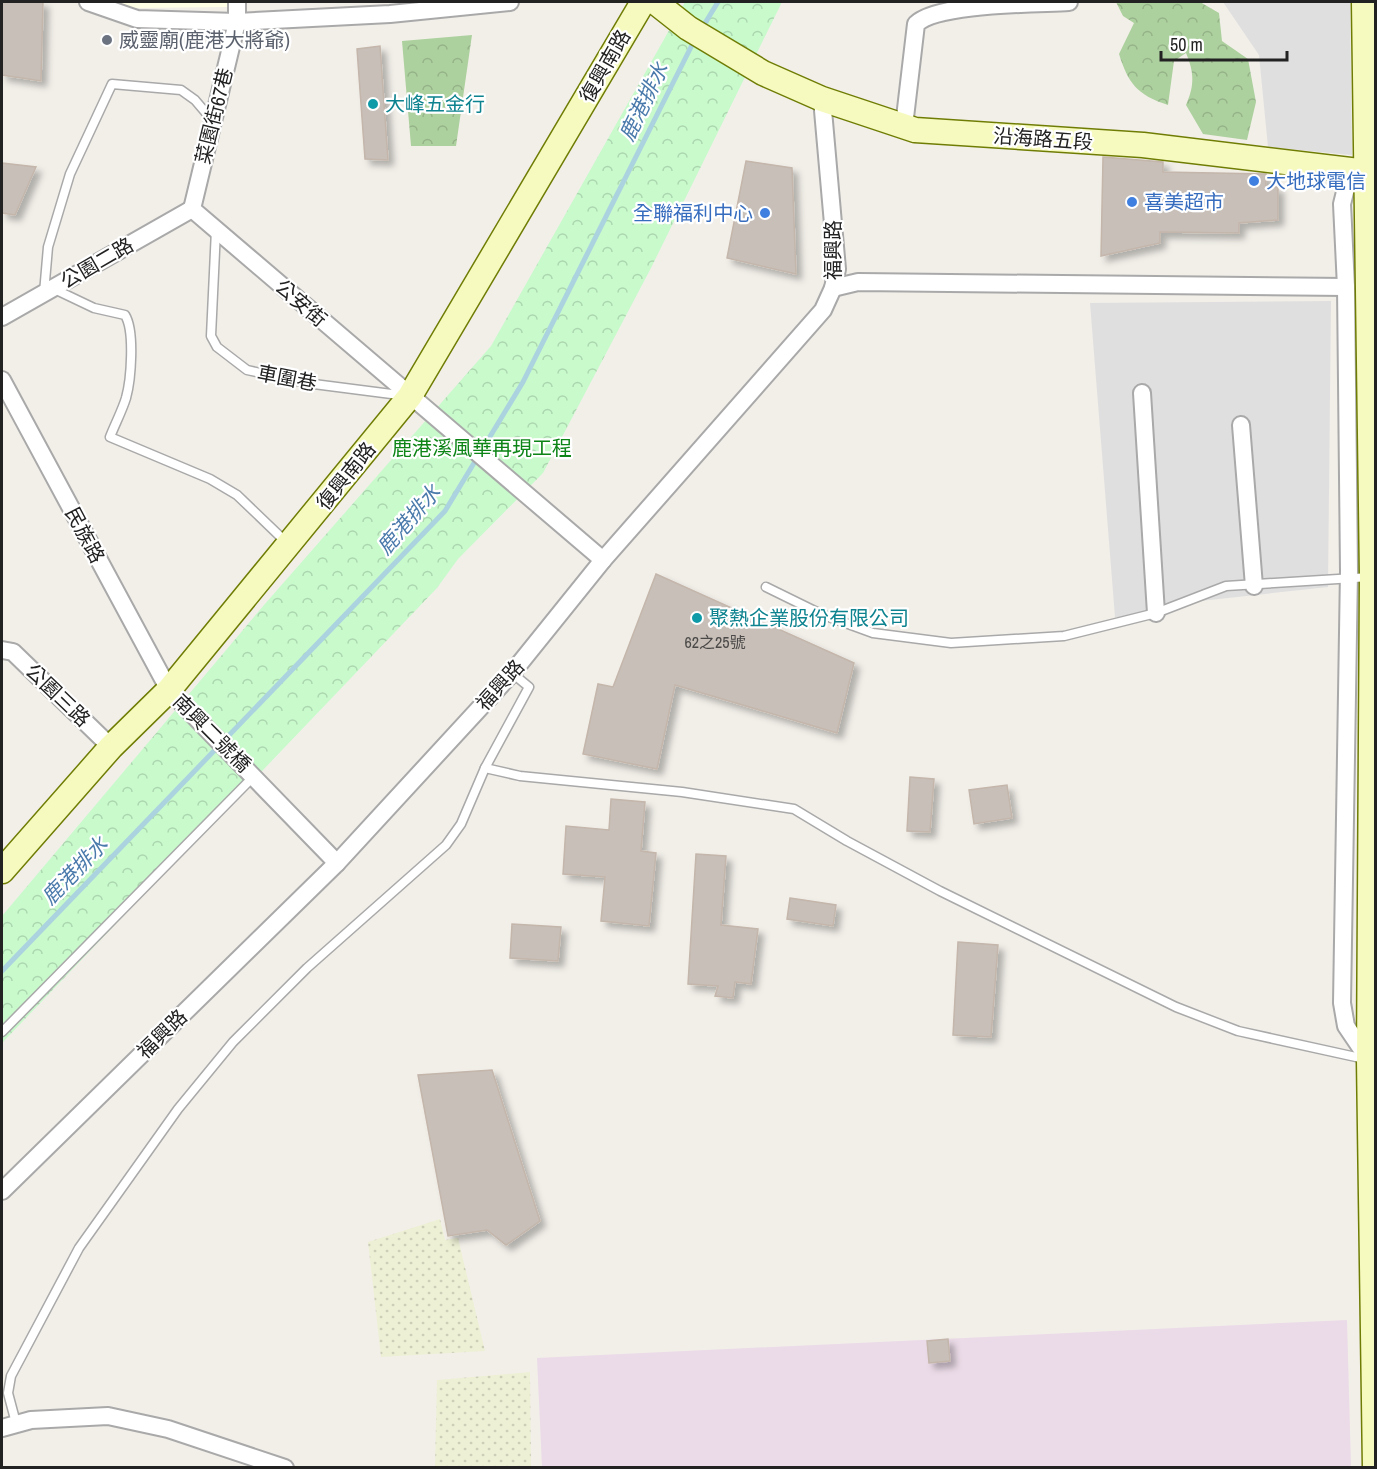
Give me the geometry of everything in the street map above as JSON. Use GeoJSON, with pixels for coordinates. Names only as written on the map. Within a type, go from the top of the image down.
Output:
{"type":"FeatureCollection","features":[{"type":"Feature","properties":{"kind":"street"},"geometry":{"type":"LineString","coordinates":[[88,2],[137,19],[237,22],[390,14],[476,2],[510,2]]}},
{"type":"Feature","properties":{"kind":"street","name":"菜園街67巷"},"geometry":{"type":"LineString","coordinates":[[192,209],[237,22],[237,2]]}},
{"type":"Feature","properties":{"kind":"street","name":"復興南路"},"geometry":{"type":"LineString","coordinates":[[2,871],[111,747],[169,690],[411,396],[643,2]]}},
{"type":"Feature","properties":{"kind":"street","name":"沿海路五段"},"geometry":{"type":"LineString","coordinates":[[655,2],[688,28],[732,56],[822,99],[915,130],[1143,146],[1371,173]]}},
{"type":"Feature","properties":{"kind":"street"},"geometry":{"type":"LineString","coordinates":[[904,126],[916,24],[924,16],[952,10],[1069,2]]}},
{"type":"Feature","properties":{"kind":"street"},"geometry":{"type":"LineString","coordinates":[[1360,578],[1371,173],[1364,2]]}},
{"type":"Feature","properties":{"kind":"street","name":"福興路"},"geometry":{"type":"LineString","coordinates":[[2,1191],[337,863],[512,673],[603,560],[823,310],[833,288],[837,269],[822,99]]}},
{"type":"Feature","properties":{"kind":"street"},"geometry":{"type":"LineString","coordinates":[[1371,173],[1347,184],[1342,204],[1360,578],[1375,1467]]}},
{"type":"Feature","properties":{"kind":"street","name":"公安街"},"geometry":{"type":"LineString","coordinates":[[192,209],[603,560]]}},
{"type":"Feature","properties":{"kind":"street","name":"公園二路"},"geometry":{"type":"LineString","coordinates":[[2,317],[192,209]]}},
{"type":"Feature","properties":{"kind":"street"},"geometry":{"type":"LineString","coordinates":[[833,288],[858,282],[1346,286]]}},
{"type":"Feature","properties":{"kind":"street","name":"民族路"},"geometry":{"type":"LineString","coordinates":[[2,380],[169,690]]}},
{"type":"Feature","properties":{"kind":"street"},"geometry":{"type":"LineString","coordinates":[[1142,393],[1156,613]]}},
{"type":"Feature","properties":{"kind":"street"},"geometry":{"type":"LineString","coordinates":[[1241,425],[1254,586]]}},
{"type":"Feature","properties":{"kind":"street","name":"公園三路"},"geometry":{"type":"LineString","coordinates":[[2,650],[13,652],[111,747]]}},
{"type":"Feature","properties":{"kind":"street","name":"南興二號橋"},"geometry":{"type":"LineString","coordinates":[[169,690],[337,863]]}},
{"type":"Feature","properties":{"kind":"street"},"geometry":{"type":"LineString","coordinates":[[9,1425],[30,1420],[108,1416],[168,1429],[285,1467]]}},
{"type":"Feature","properties":{"kind":"lane"},"geometry":{"type":"LineString","coordinates":[[212,120],[195,100],[180,90],[112,84],[70,174],[48,247],[48,291],[94,308],[125,315],[129,321],[131,340],[126,396],[110,437],[210,479],[228,489],[289,546]]}},
{"type":"Feature","properties":{"kind":"lane","name":"車圍巷"},"geometry":{"type":"LineString","coordinates":[[216,230],[211,336],[217,347],[247,370],[276,378],[411,396]]}},
{"type":"Feature","properties":{"kind":"lane"},"geometry":{"type":"LineString","coordinates":[[766,587],[821,614],[873,633],[951,644],[1064,636],[1156,613],[1226,586],[1360,578]]}},
{"type":"Feature","properties":{"kind":"lane"},"geometry":{"type":"LineString","coordinates":[[9,1425],[8,1393],[11,1376],[79,1248],[178,1109],[233,1042],[307,968],[446,845],[461,824],[485,768],[529,687],[512,673]]}},
{"type":"Feature","properties":{"kind":"lane"},"geometry":{"type":"LineString","coordinates":[[485,768],[520,776],[682,792],[794,809],[847,841],[940,891],[1176,1008],[1238,1031],[1369,1060]]}},
{"type":"Feature","properties":{"kind":"lane"},"geometry":{"type":"LineString","coordinates":[[2,1032],[254,776]]}},
{"type":"Feature","properties":{"kind":"shaded area"},"geometry":{"type":"Polygon","coordinates":[[[117,2],[229,2],[229,7],[132,8],[117,2]]]}},
{"type":"Feature","properties":{"kind":"shaded area"},"geometry":{"type":"Polygon","coordinates":[[[1223,2],[1350,2],[1352,155],[1268,147],[1259,55],[1223,2]]]}},
{"type":"Feature","properties":{"kind":"shaded area"},"geometry":{"type":"Polygon","coordinates":[[[1331,301],[1328,587],[1200,601],[1160,617],[1115,617],[1090,303],[1331,301]]]}},
{"type":"Feature","properties":{"kind":"shaded area"},"geometry":{"type":"Polygon","coordinates":[[[440,1219],[445,1240],[458,1238],[485,1351],[381,1357],[368,1242],[440,1219]]]}},
{"type":"Feature","properties":{"kind":"shaded area"},"geometry":{"type":"Polygon","coordinates":[[[1347,1320],[1351,1467],[542,1467],[537,1358],[1347,1320]]]}},
{"type":"Feature","properties":{"kind":"shaded area"},"geometry":{"type":"Polygon","coordinates":[[[530,1372],[531,1467],[435,1467],[437,1380],[530,1372]]]}},
{"type":"Feature","properties":{"kind":"green space","name":"鹿港溪風華再現工程"},"geometry":{"type":"Polygon","coordinates":[[[685,2],[782,2],[651,268],[543,473],[458,559],[437,588],[2,1043],[2,916],[264,605],[491,346],[685,2]]]}},
{"type":"Feature","properties":{"kind":"green space"},"geometry":{"type":"Polygon","coordinates":[[[1116,2],[1200,2],[1219,13],[1222,41],[1248,59],[1256,102],[1247,140],[1203,134],[1186,105],[1192,79],[1191,66],[1186,53],[1174,61],[1168,105],[1149,97],[1135,87],[1126,73],[1119,54],[1134,23],[1123,16],[1116,2]]]}},
{"type":"Feature","properties":{"kind":"green space"},"geometry":{"type":"Polygon","coordinates":[[[472,35],[456,146],[411,146],[402,41],[472,35]]]}},
{"type":"Feature","properties":{"kind":"building"},"geometry":{"type":"Polygon","coordinates":[[[2,2],[43,2],[41,81],[2,75],[2,2]]]}},
{"type":"Feature","properties":{"kind":"building","name":"大峰五金行"},"geometry":{"type":"Polygon","coordinates":[[[380,46],[388,160],[365,159],[357,49],[380,46]]]}},
{"type":"Feature","properties":{"kind":"building"},"geometry":{"type":"Polygon","coordinates":[[[1103,157],[1163,162],[1163,172],[1266,174],[1266,187],[1278,187],[1278,220],[1239,223],[1239,233],[1160,232],[1160,243],[1101,256],[1103,157]]]}},
{"type":"Feature","properties":{"kind":"building","name":"全聯福利中心"},"geometry":{"type":"Polygon","coordinates":[[[746,161],[792,168],[796,274],[727,258],[746,161]]]}},
{"type":"Feature","properties":{"kind":"building"},"geometry":{"type":"Polygon","coordinates":[[[2,163],[36,167],[15,215],[2,213],[2,163]]]}},
{"type":"Feature","properties":{"kind":"building","name":"聚熱企業股份有限公司"},"geometry":{"type":"Polygon","coordinates":[[[656,574],[854,663],[837,733],[675,685],[657,769],[583,754],[598,684],[613,687],[656,574]]]}},
{"type":"Feature","properties":{"kind":"building"},"geometry":{"type":"Polygon","coordinates":[[[910,777],[934,779],[930,832],[907,831],[910,777]]]}},
{"type":"Feature","properties":{"kind":"building"},"geometry":{"type":"Polygon","coordinates":[[[1007,785],[1012,818],[974,824],[969,790],[1007,785]]]}},
{"type":"Feature","properties":{"kind":"building"},"geometry":{"type":"Polygon","coordinates":[[[611,799],[645,802],[641,851],[656,853],[649,926],[601,921],[605,877],[563,874],[566,826],[609,830],[611,799]]]}},
{"type":"Feature","properties":{"kind":"building"},"geometry":{"type":"Polygon","coordinates":[[[696,854],[726,856],[721,925],[758,929],[751,984],[735,982],[733,998],[715,996],[718,986],[688,984],[696,854]]]}},
{"type":"Feature","properties":{"kind":"building"},"geometry":{"type":"Polygon","coordinates":[[[790,898],[836,905],[833,926],[787,919],[790,898]]]}},
{"type":"Feature","properties":{"kind":"building"},"geometry":{"type":"Polygon","coordinates":[[[512,924],[561,927],[558,961],[510,958],[512,924]]]}},
{"type":"Feature","properties":{"kind":"building"},"geometry":{"type":"Polygon","coordinates":[[[958,942],[998,945],[991,1037],[953,1035],[958,942]]]}},
{"type":"Feature","properties":{"kind":"building"},"geometry":{"type":"Polygon","coordinates":[[[492,1070],[540,1221],[506,1245],[487,1230],[448,1236],[418,1075],[492,1070]]]}},
{"type":"Feature","properties":{"kind":"building"},"geometry":{"type":"Polygon","coordinates":[[[948,1339],[950,1361],[929,1363],[927,1341],[948,1339]]]}},
{"type":"Feature","properties":{"kind":"waterway","name":"鹿港排水"},"geometry":{"type":"LineString","coordinates":[[702,28],[718,2]]}},
{"type":"Feature","properties":{"kind":"waterway","name":"鹿港排水"},"geometry":{"type":"LineString","coordinates":[[2,971],[445,511],[523,382],[695,39]]}},
{"type":"Feature","properties":{"kind":"place","name":"威靈廟(鹿港大將爺)"},"geometry":{"type":"Point","coordinates":[107,40]}},
{"type":"Feature","properties":{"kind":"place","name":"大峰五金行"},"geometry":{"type":"Point","coordinates":[373,104]}},
{"type":"Feature","properties":{"kind":"place","name":"大地球電信"},"geometry":{"type":"Point","coordinates":[1254,181]}},
{"type":"Feature","properties":{"kind":"place","name":"喜美超市"},"geometry":{"type":"Point","coordinates":[1132,202]}},
{"type":"Feature","properties":{"kind":"place","name":"全聯福利中心"},"geometry":{"type":"Point","coordinates":[765,213]}},
{"type":"Feature","properties":{"kind":"place","name":"聚熱企業股份有限公司"},"geometry":{"type":"Point","coordinates":[697,618]}}]}
